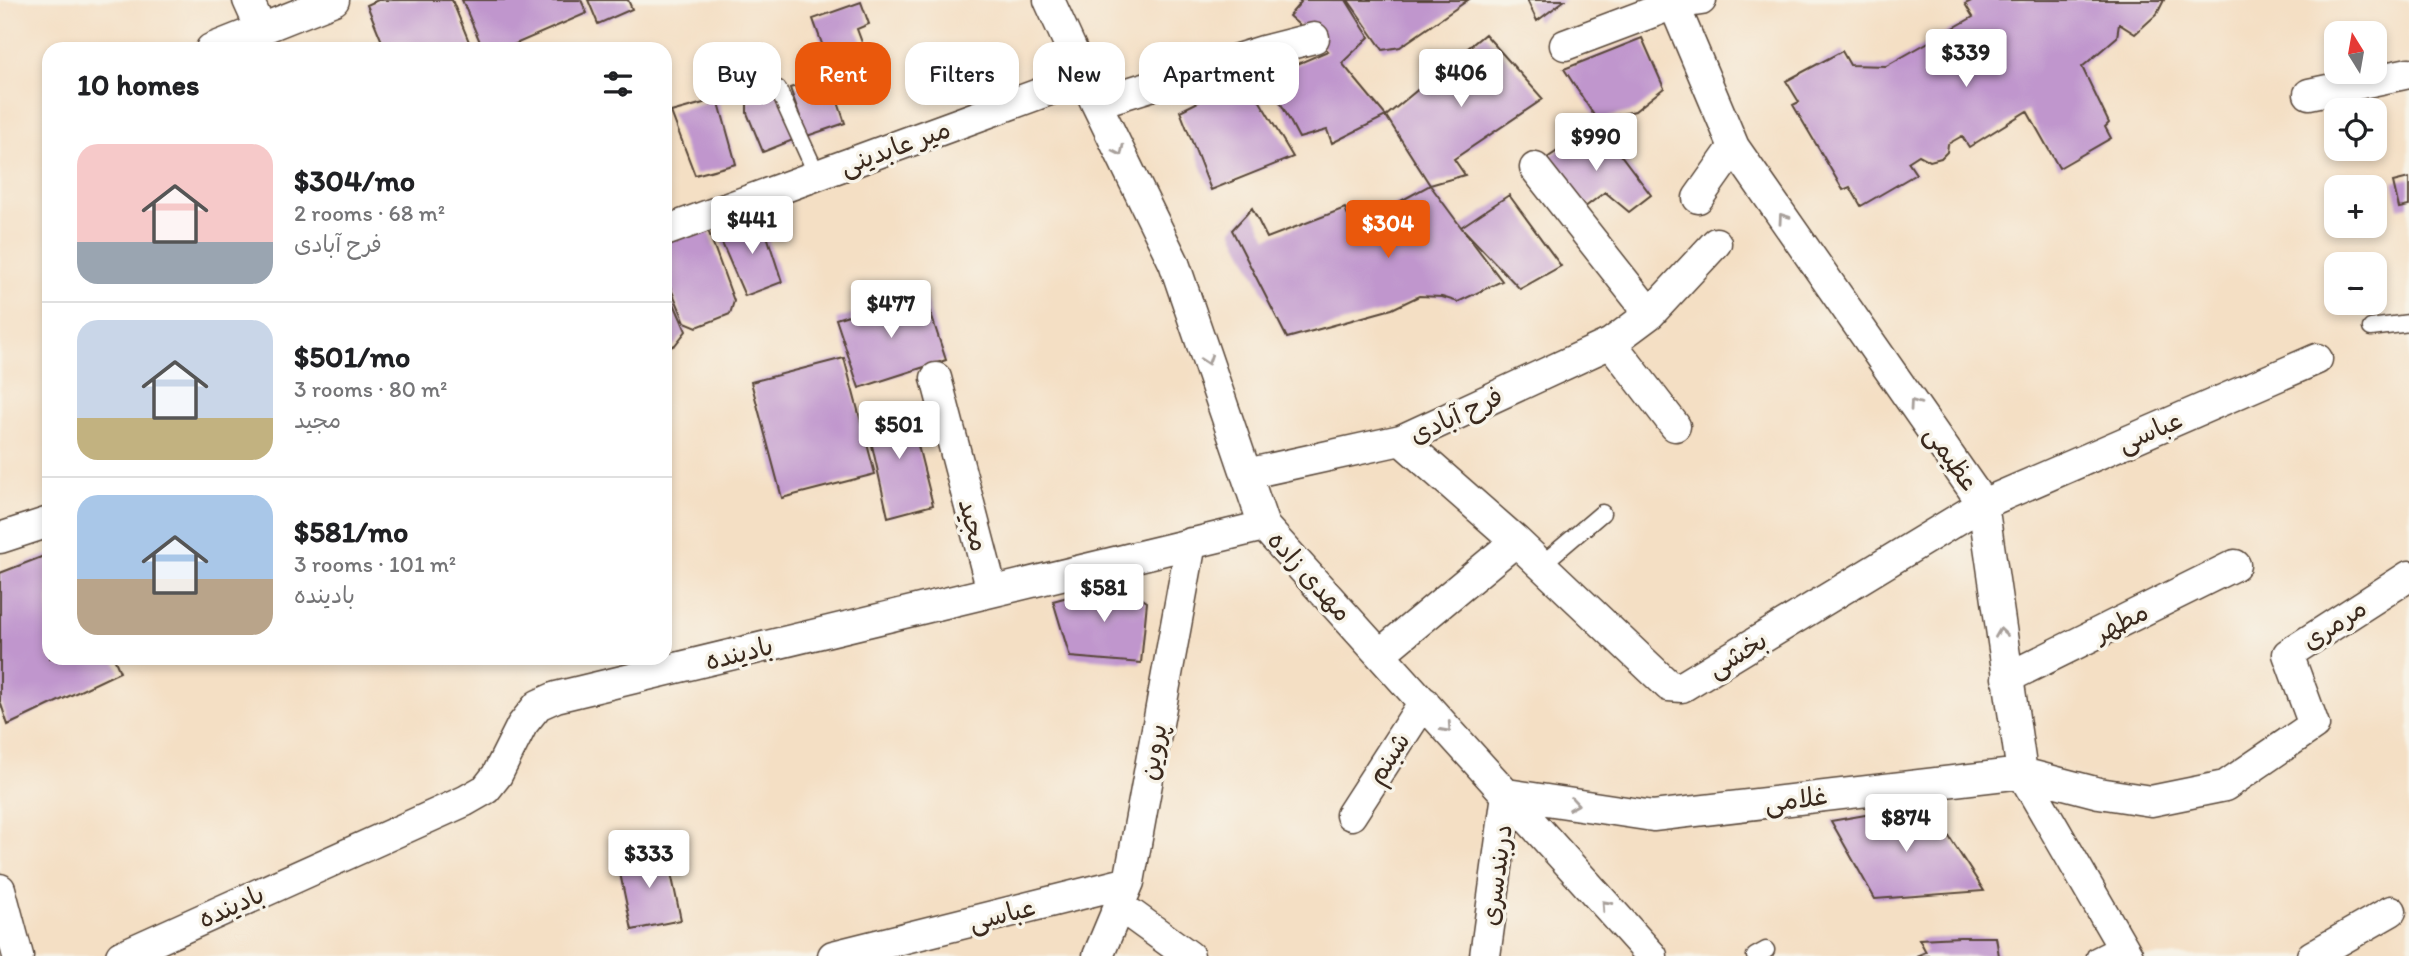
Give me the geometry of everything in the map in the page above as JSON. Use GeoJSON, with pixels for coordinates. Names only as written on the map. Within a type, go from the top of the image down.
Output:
{"type":"FeatureCollection","features":[{"type":"Feature","properties":{"kind":"street"},"geometry":{"type":"LineString","coordinates":[[248,0],[261,29]]}},
{"type":"Feature","properties":{"kind":"street"},"geometry":{"type":"LineString","coordinates":[[228,42],[334,0]]}},
{"type":"Feature","properties":{"kind":"street","name":"مهدی زاده"},"geometry":{"type":"LineString","coordinates":[[1049,0],[1069,42]]}},
{"type":"Feature","properties":{"kind":"street"},"geometry":{"type":"LineString","coordinates":[[1565,46],[1683,1]]}},
{"type":"Feature","properties":{"kind":"street","name":"عظیمی"},"geometry":{"type":"LineString","coordinates":[[1683,1],[1734,147],[1983,504],[2022,773],[2115,952]]}},
{"type":"Feature","properties":{"kind":"street","name":"میر عابدینی"},"geometry":{"type":"LineString","coordinates":[[1125,82],[1314,38]]}},
{"type":"Feature","properties":{"kind":"street"},"geometry":{"type":"LineString","coordinates":[[2309,94],[2409,73]]}},
{"type":"Feature","properties":{"kind":"street","name":"میر عابدینی"},"geometry":{"type":"LineString","coordinates":[[672,228],[817,175],[1043,105]]}},
{"type":"Feature","properties":{"kind":"street","name":"مهدی زاده"},"geometry":{"type":"LineString","coordinates":[[1098,105],[1174,263],[1264,526],[1652,956]]}},
{"type":"Feature","properties":{"kind":"street"},"geometry":{"type":"LineString","coordinates":[[1698,198],[1734,147]]}},
{"type":"Feature","properties":{"kind":"street"},"geometry":{"type":"LineString","coordinates":[[1535,168],[1650,314]]}},
{"type":"Feature","properties":{"kind":"street","name":"فرح آبادی"},"geometry":{"type":"LineString","coordinates":[[1246,474],[1401,440],[1611,343],[1650,314],[1716,243]]}},
{"type":"Feature","properties":{"kind":"street"},"geometry":{"type":"LineString","coordinates":[[1611,343],[1675,426]]}},
{"type":"Feature","properties":{"kind":"street","name":"عباسی"},"geometry":{"type":"LineString","coordinates":[[1983,504],[2317,359]]}},
{"type":"Feature","properties":{"kind":"street","name":"مجید"},"geometry":{"type":"LineString","coordinates":[[936,378],[992,591]]}},
{"type":"Feature","properties":{"kind":"street","name":"بخشی"},"geometry":{"type":"LineString","coordinates":[[1401,440],[1516,541],[1669,686],[1682,687],[1983,504]]}},
{"type":"Feature","properties":{"kind":"street"},"geometry":{"type":"LineString","coordinates":[[0,538],[42,524]]}},
{"type":"Feature","properties":{"kind":"street","name":"بادینده"},"geometry":{"type":"LineString","coordinates":[[121,956],[466,801],[486,789],[497,775],[522,725],[538,705],[547,701],[1264,526]]}},
{"type":"Feature","properties":{"kind":"street"},"geometry":{"type":"LineString","coordinates":[[1380,654],[1516,541]]}},
{"type":"Feature","properties":{"kind":"street","name":"پروین"},"geometry":{"type":"LineString","coordinates":[[1098,956],[1124,894],[1191,543]]}},
{"type":"Feature","properties":{"kind":"street","name":"مطهر"},"geometry":{"type":"LineString","coordinates":[[2007,678],[2235,565]]}},
{"type":"Feature","properties":{"kind":"street","name":"مرمری"},"geometry":{"type":"LineString","coordinates":[[2314,726],[2288,654],[2409,576]]}},
{"type":"Feature","properties":{"kind":"street","name":"شبنم"},"geometry":{"type":"LineString","coordinates":[[1351,815],[1424,702]]}},
{"type":"Feature","properties":{"kind":"street","name":"غلامی"},"geometry":{"type":"LineString","coordinates":[[1507,793],[1653,816],[2022,773],[2099,793],[2151,801],[2225,786],[2314,726]]}},
{"type":"Feature","properties":{"kind":"street","name":"دربندسری"},"geometry":{"type":"LineString","coordinates":[[1485,956],[1507,793]]}},
{"type":"Feature","properties":{"kind":"street"},"geometry":{"type":"LineString","coordinates":[[0,889],[18,956]]}},
{"type":"Feature","properties":{"kind":"street"},"geometry":{"type":"LineString","coordinates":[[1124,894],[1189,956]]}},
{"type":"Feature","properties":{"kind":"street","name":"عباسی"},"geometry":{"type":"LineString","coordinates":[[833,956],[1124,894]]}},
{"type":"Feature","properties":{"kind":"street"},"geometry":{"type":"LineString","coordinates":[[2312,956],[2354,946],[2391,911]]}},
{"type":"Feature","properties":{"kind":"lane"},"geometry":{"type":"LineString","coordinates":[[781,96],[817,175]]}},
{"type":"Feature","properties":{"kind":"lane"},"geometry":{"type":"LineString","coordinates":[[2371,328],[2409,323]]}},
{"type":"Feature","properties":{"kind":"lane"},"geometry":{"type":"LineString","coordinates":[[1541,565],[1602,513]]}},
{"type":"Feature","properties":{"kind":"building"},"geometry":{"type":"Polygon","coordinates":[[[378,0],[452,0],[469,42],[382,42],[367,5],[378,0]]]}},
{"type":"Feature","properties":{"kind":"building"},"geometry":{"type":"Polygon","coordinates":[[[462,0],[581,0],[587,13],[520,42],[480,42],[462,0]]]}},
{"type":"Feature","properties":{"kind":"building"},"geometry":{"type":"Polygon","coordinates":[[[588,0],[628,0],[632,9],[598,24],[588,0]]]}},
{"type":"Feature","properties":{"kind":"building"},"geometry":{"type":"Polygon","coordinates":[[[1299,0],[1346,0],[1369,37],[1342,63],[1386,116],[1332,143],[1327,130],[1299,138],[1282,105],[1299,105],[1299,63],[1328,51],[1289,16],[1301,2],[1299,0]]]}},
{"type":"Feature","properties":{"kind":"building"},"geometry":{"type":"Polygon","coordinates":[[[1348,0],[1468,0],[1400,47],[1383,50],[1348,0]]]}},
{"type":"Feature","properties":{"kind":"building"},"geometry":{"type":"Polygon","coordinates":[[[1527,0],[1565,0],[1537,21],[1527,0]]]}},
{"type":"Feature","properties":{"kind":"building"},"geometry":{"type":"Polygon","coordinates":[[[1973,0],[2164,0],[2157,14],[2135,34],[2119,24],[2117,37],[2082,67],[2109,123],[2105,127],[2111,138],[2059,168],[2027,111],[1969,147],[1962,136],[1948,144],[1947,152],[1941,158],[1930,161],[1919,155],[1908,162],[1916,174],[1861,206],[1850,187],[1843,190],[1793,105],[1799,102],[1786,81],[1842,51],[1850,65],[1886,66],[1973,17],[1965,4],[1973,0]]]}},
{"type":"Feature","properties":{"kind":"building"},"geometry":{"type":"Polygon","coordinates":[[[861,2],[869,24],[857,29],[862,42],[821,42],[813,19],[861,2]]]}},
{"type":"Feature","properties":{"kind":"building"},"geometry":{"type":"Polygon","coordinates":[[[1485,34],[1543,99],[1454,159],[1465,175],[1430,185],[1386,116],[1485,34]]]}},
{"type":"Feature","properties":{"kind":"building"},"geometry":{"type":"Polygon","coordinates":[[[1642,38],[1664,88],[1635,111],[1597,120],[1564,69],[1642,38]]]}},
{"type":"Feature","properties":{"kind":"building"},"geometry":{"type":"Polygon","coordinates":[[[795,86],[795,102],[790,88],[795,86]]]}},
{"type":"Feature","properties":{"kind":"building"},"geometry":{"type":"Polygon","coordinates":[[[781,96],[798,138],[763,152],[747,113],[747,105],[781,105],[781,96]]]}},
{"type":"Feature","properties":{"kind":"building"},"geometry":{"type":"Polygon","coordinates":[[[696,105],[720,105],[736,164],[695,175],[672,112],[696,105]]]}},
{"type":"Feature","properties":{"kind":"building"},"geometry":{"type":"Polygon","coordinates":[[[796,105],[839,105],[845,123],[807,136],[796,105]]]}},
{"type":"Feature","properties":{"kind":"building"},"geometry":{"type":"Polygon","coordinates":[[[1192,105],[1262,105],[1293,157],[1211,190],[1180,111],[1192,105]]]}},
{"type":"Feature","properties":{"kind":"building"},"geometry":{"type":"Polygon","coordinates":[[[1583,134],[1608,138],[1651,195],[1629,212],[1605,192],[1580,211],[1544,160],[1583,134]]]}},
{"type":"Feature","properties":{"kind":"building"},"geometry":{"type":"Polygon","coordinates":[[[2409,178],[2409,206],[2399,208],[2393,182],[2409,178]]]}},
{"type":"Feature","properties":{"kind":"building"},"geometry":{"type":"Polygon","coordinates":[[[1430,185],[1502,281],[1458,302],[1442,297],[1419,296],[1392,309],[1287,338],[1232,230],[1252,208],[1267,238],[1345,208],[1353,227],[1430,185]]]}},
{"type":"Feature","properties":{"kind":"building"},"geometry":{"type":"Polygon","coordinates":[[[1509,195],[1561,266],[1520,289],[1461,227],[1509,195]]]}},
{"type":"Feature","properties":{"kind":"building"},"geometry":{"type":"Polygon","coordinates":[[[760,214],[782,282],[745,296],[718,234],[750,225],[750,216],[760,214]]]}},
{"type":"Feature","properties":{"kind":"building"},"geometry":{"type":"Polygon","coordinates":[[[708,230],[734,301],[730,314],[697,327],[685,322],[672,291],[672,238],[708,230]]]}},
{"type":"Feature","properties":{"kind":"building"},"geometry":{"type":"Polygon","coordinates":[[[924,293],[946,360],[859,388],[836,319],[895,300],[898,308],[913,303],[911,298],[924,293]]]}},
{"type":"Feature","properties":{"kind":"building"},"geometry":{"type":"Polygon","coordinates":[[[672,299],[686,331],[672,346],[672,299]]]}},
{"type":"Feature","properties":{"kind":"building"},"geometry":{"type":"Polygon","coordinates":[[[844,358],[875,474],[782,498],[751,382],[844,358]]]}},
{"type":"Feature","properties":{"kind":"building"},"geometry":{"type":"Polygon","coordinates":[[[908,406],[933,505],[888,517],[865,414],[908,406]]]}},
{"type":"Feature","properties":{"kind":"building"},"geometry":{"type":"Polygon","coordinates":[[[42,557],[42,665],[117,665],[120,672],[8,725],[0,701],[0,573],[42,557]]]}},
{"type":"Feature","properties":{"kind":"building"},"geometry":{"type":"Polygon","coordinates":[[[1118,583],[1147,602],[1141,663],[1070,657],[1053,601],[1118,583]]]}},
{"type":"Feature","properties":{"kind":"building"},"geometry":{"type":"Polygon","coordinates":[[[1928,804],[1984,891],[1875,899],[1831,821],[1928,804]]]}},
{"type":"Feature","properties":{"kind":"building"},"geometry":{"type":"Polygon","coordinates":[[[666,849],[681,920],[632,930],[617,859],[666,849]]]}},
{"type":"Feature","properties":{"kind":"building"},"geometry":{"type":"Polygon","coordinates":[[[1996,937],[1999,956],[1916,956],[1926,952],[1919,939],[1996,937]]]}}]}
